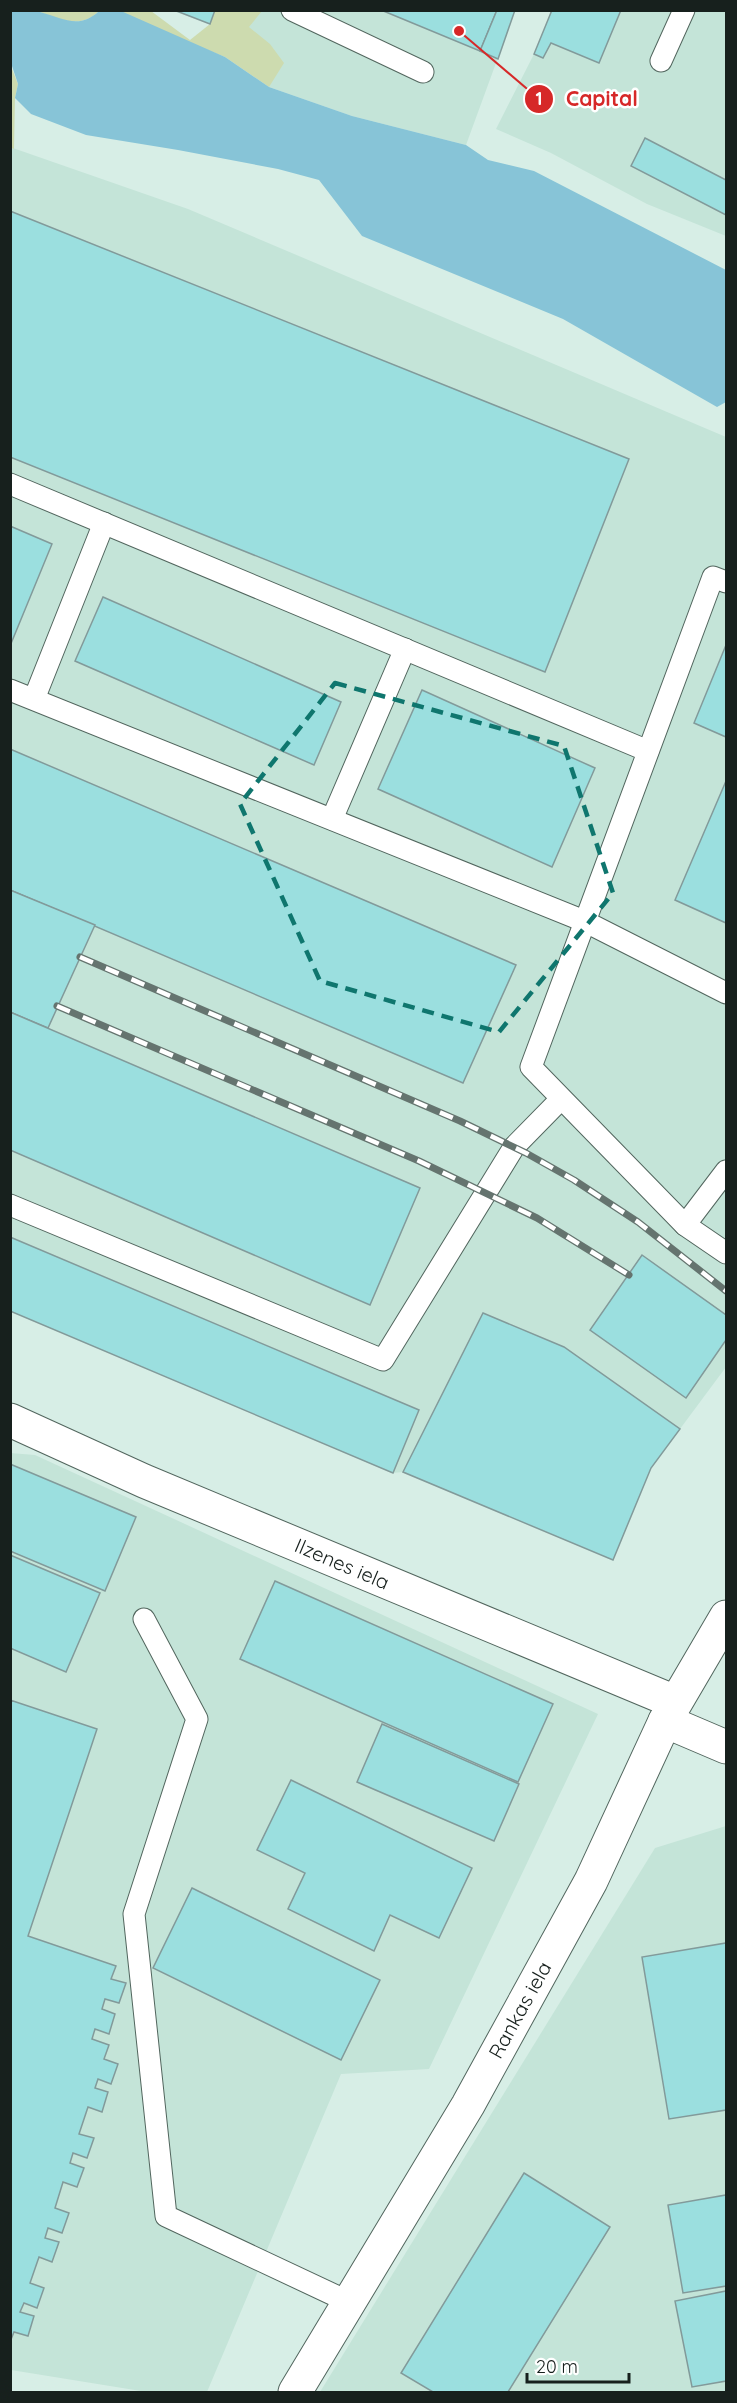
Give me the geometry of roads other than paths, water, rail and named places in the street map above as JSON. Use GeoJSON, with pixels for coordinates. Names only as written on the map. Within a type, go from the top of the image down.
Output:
{"type":"FeatureCollection","features":[{"type":"Feature","properties":{"kind":"street","name":"Ilzenes iela"},"geometry":{"type":"LineString","coordinates":[[10,1420],[670,1712],[726,1747]]}},
{"type":"Feature","properties":{"kind":"street","name":"Rankas iela"},"geometry":{"type":"LineString","coordinates":[[295,2392],[468,2105],[591,1881],[670,1712],[726,1617]]}},
{"type":"Feature","properties":{"kind":"lane"},"geometry":{"type":"LineString","coordinates":[[292,10],[423,72]]}},
{"type":"Feature","properties":{"kind":"lane"},"geometry":{"type":"LineString","coordinates":[[661,61],[684,10]]}},
{"type":"Feature","properties":{"kind":"lane"},"geometry":{"type":"LineString","coordinates":[[10,484],[648,751]]}},
{"type":"Feature","properties":{"kind":"lane"},"geometry":{"type":"LineString","coordinates":[[34,699],[104,523]]}},
{"type":"Feature","properties":{"kind":"lane"},"geometry":{"type":"LineString","coordinates":[[726,582],[713,578],[531,1067],[685,1225],[726,1253]]}},
{"type":"Feature","properties":{"kind":"lane"},"geometry":{"type":"LineString","coordinates":[[332,819],[405,649]]}},
{"type":"Feature","properties":{"kind":"lane"},"geometry":{"type":"LineString","coordinates":[[10,690],[584,921],[726,993]]}},
{"type":"Feature","properties":{"kind":"lane"},"geometry":{"type":"LineString","coordinates":[[10,1205],[383,1360],[514,1147],[561,1099]]}},
{"type":"Feature","properties":{"kind":"lane"},"geometry":{"type":"LineString","coordinates":[[685,1225],[726,1171]]}},
{"type":"Feature","properties":{"kind":"lane"},"geometry":{"type":"LineString","coordinates":[[144,1619],[197,1719],[134,1914],[166,2216],[349,2302]]}},
{"type":"Feature","properties":{"kind":"water"},"geometry":{"type":"Polygon","coordinates":[[[33,10],[78,21],[92,17],[99,11],[121,11],[225,57],[269,87],[352,116],[466,145],[488,160],[534,171],[726,270],[726,402],[717,407],[563,319],[362,236],[319,180],[278,169],[86,135],[31,114],[15,98],[18,84],[11,63],[10,11],[33,10]]]}},
{"type":"Feature","properties":{"kind":"railway"},"geometry":{"type":"LineString","coordinates":[[80,957],[460,1121],[526,1153],[574,1180],[638,1222],[726,1291]]}},
{"type":"Feature","properties":{"kind":"railway"},"geometry":{"type":"LineString","coordinates":[[57,1006],[419,1161],[537,1218],[629,1275]]}},
{"type":"Feature","properties":{"kind":"place","name":"Capital"},"geometry":{"type":"Point","coordinates":[459,31]}}]}
